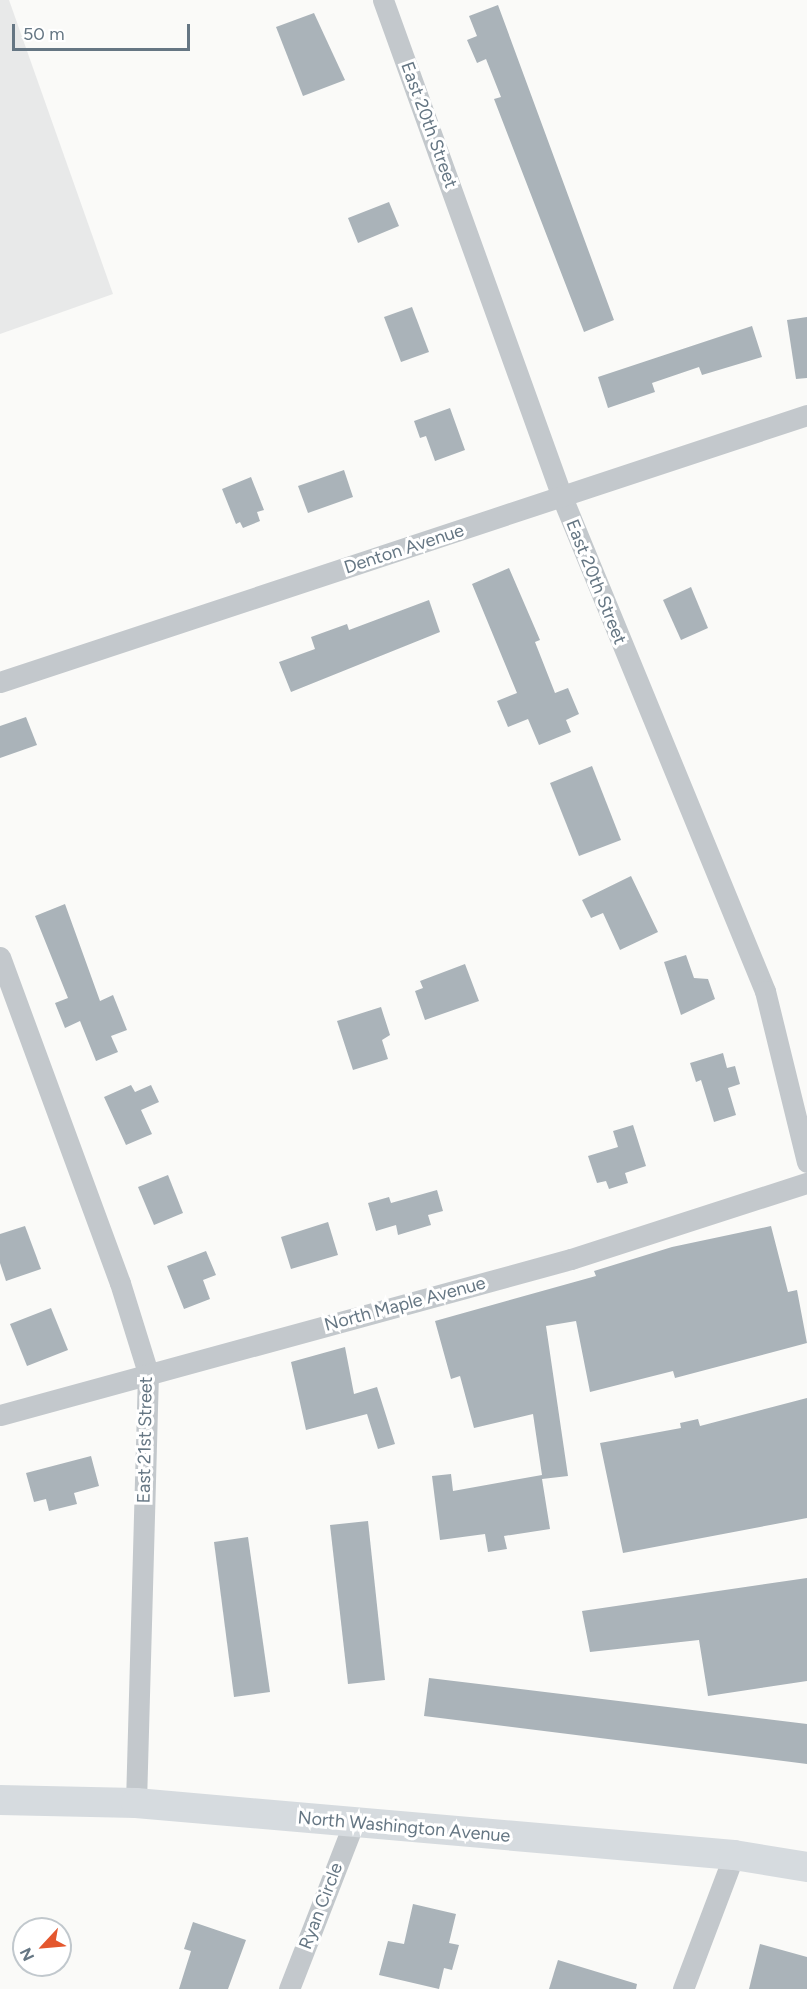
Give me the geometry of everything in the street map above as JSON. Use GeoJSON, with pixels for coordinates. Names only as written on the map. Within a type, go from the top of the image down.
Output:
{"type":"FeatureCollection","features":[{"type":"Feature","properties":{"kind":"main road","name":"North Washington Avenue"},"geometry":{"type":"LineString","coordinates":[[0,1800],[135,1803],[734,1855],[807,1867]]}},
{"type":"Feature","properties":{"kind":"street","name":"East 20th Street"},"geometry":{"type":"LineString","coordinates":[[383,0],[562,497],[765,991],[807,1162]]}},
{"type":"Feature","properties":{"kind":"street","name":"Denton Avenue"},"geometry":{"type":"LineString","coordinates":[[0,682],[807,415]]}},
{"type":"Feature","properties":{"kind":"street","name":"East 21st Street"},"geometry":{"type":"LineString","coordinates":[[0,957],[120,1283],[147,1373],[135,1803]]}},
{"type":"Feature","properties":{"kind":"street","name":"North Maple Avenue"},"geometry":{"type":"LineString","coordinates":[[0,1415],[571,1259],[807,1183]]}},
{"type":"Feature","properties":{"kind":"street","name":"Ryan Circle"},"geometry":{"type":"LineString","coordinates":[[288,1989],[354,1822]]}},
{"type":"Feature","properties":{"kind":"street"},"geometry":{"type":"LineString","coordinates":[[683,1989],[734,1855]]}},
{"type":"Feature","properties":{"kind":"shaded area"},"geometry":{"type":"Polygon","coordinates":[[[0,0],[9,0],[113,294],[0,334],[0,0]]]}},
{"type":"Feature","properties":{"kind":"building"},"geometry":{"type":"Polygon","coordinates":[[[498,5],[614,320],[584,332],[494,99],[501,97],[486,59],[477,63],[467,40],[477,36],[469,16],[498,5]]]}},
{"type":"Feature","properties":{"kind":"building"},"geometry":{"type":"Polygon","coordinates":[[[314,13],[345,80],[303,96],[276,27],[314,13]]]}},
{"type":"Feature","properties":{"kind":"building"},"geometry":{"type":"Polygon","coordinates":[[[389,202],[399,226],[358,243],[348,218],[389,202]]]}},
{"type":"Feature","properties":{"kind":"building"},"geometry":{"type":"Polygon","coordinates":[[[412,307],[429,352],[401,362],[384,317],[412,307]]]}},
{"type":"Feature","properties":{"kind":"building"},"geometry":{"type":"Polygon","coordinates":[[[807,317],[807,378],[796,379],[787,320],[807,317]]]}},
{"type":"Feature","properties":{"kind":"building"},"geometry":{"type":"Polygon","coordinates":[[[752,326],[762,357],[702,375],[699,367],[652,383],[655,392],[608,408],[598,377],[752,326]]]}},
{"type":"Feature","properties":{"kind":"building"},"geometry":{"type":"Polygon","coordinates":[[[450,408],[465,450],[435,461],[426,436],[420,438],[414,421],[450,408]]]}},
{"type":"Feature","properties":{"kind":"building"},"geometry":{"type":"Polygon","coordinates":[[[344,470],[353,497],[308,513],[298,486],[344,470]]]}},
{"type":"Feature","properties":{"kind":"building"},"geometry":{"type":"Polygon","coordinates":[[[251,477],[264,510],[257,512],[260,521],[243,528],[240,522],[236,524],[222,489],[251,477]]]}},
{"type":"Feature","properties":{"kind":"building"},"geometry":{"type":"Polygon","coordinates":[[[509,568],[540,640],[535,642],[555,693],[568,688],[579,714],[566,720],[571,732],[539,745],[528,719],[508,727],[497,701],[517,693],[472,584],[509,568]]]}},
{"type":"Feature","properties":{"kind":"building"},"geometry":{"type":"Polygon","coordinates":[[[691,587],[708,628],[681,640],[663,600],[691,587]]]}},
{"type":"Feature","properties":{"kind":"building"},"geometry":{"type":"Polygon","coordinates":[[[429,600],[440,632],[291,692],[279,662],[315,649],[311,637],[347,624],[349,630],[429,600]]]}},
{"type":"Feature","properties":{"kind":"building"},"geometry":{"type":"Polygon","coordinates":[[[26,717],[37,745],[0,758],[0,726],[26,717]]]}},
{"type":"Feature","properties":{"kind":"building"},"geometry":{"type":"Polygon","coordinates":[[[592,766],[621,840],[579,856],[550,783],[592,766]]]}},
{"type":"Feature","properties":{"kind":"building"},"geometry":{"type":"Polygon","coordinates":[[[631,876],[658,932],[620,950],[603,913],[591,918],[582,900],[631,876]]]}},
{"type":"Feature","properties":{"kind":"building"},"geometry":{"type":"Polygon","coordinates":[[[65,904],[100,1001],[113,995],[127,1030],[111,1036],[118,1052],[96,1061],[80,1021],[65,1028],[55,1003],[68,998],[35,916],[65,904]]]}},
{"type":"Feature","properties":{"kind":"building"},"geometry":{"type":"Polygon","coordinates":[[[686,955],[694,978],[708,979],[715,999],[681,1015],[664,962],[686,955]]]}},
{"type":"Feature","properties":{"kind":"building"},"geometry":{"type":"Polygon","coordinates":[[[465,964],[479,1001],[425,1020],[415,991],[423,988],[420,981],[465,964]]]}},
{"type":"Feature","properties":{"kind":"building"},"geometry":{"type":"Polygon","coordinates":[[[381,1007],[390,1035],[382,1040],[388,1059],[353,1070],[337,1021],[381,1007]]]}},
{"type":"Feature","properties":{"kind":"building"},"geometry":{"type":"Polygon","coordinates":[[[723,1053],[727,1068],[735,1066],[740,1084],[728,1088],[736,1115],[714,1122],[701,1080],[696,1082],[690,1063],[723,1053]]]}},
{"type":"Feature","properties":{"kind":"building"},"geometry":{"type":"Polygon","coordinates":[[[131,1085],[135,1092],[151,1085],[159,1102],[141,1110],[152,1134],[126,1145],[104,1097],[131,1085]]]}},
{"type":"Feature","properties":{"kind":"building"},"geometry":{"type":"Polygon","coordinates":[[[633,1125],[646,1166],[625,1173],[628,1183],[609,1189],[606,1181],[597,1183],[588,1156],[618,1147],[613,1131],[633,1125]]]}},
{"type":"Feature","properties":{"kind":"building"},"geometry":{"type":"Polygon","coordinates":[[[168,1175],[183,1213],[154,1225],[138,1187],[168,1175]]]}},
{"type":"Feature","properties":{"kind":"building"},"geometry":{"type":"Polygon","coordinates":[[[437,1190],[443,1211],[428,1215],[431,1225],[398,1235],[396,1225],[376,1231],[368,1203],[389,1197],[391,1203],[437,1190]]]}},
{"type":"Feature","properties":{"kind":"building"},"geometry":{"type":"Polygon","coordinates":[[[328,1222],[338,1255],[291,1269],[281,1237],[328,1222]]]}},
{"type":"Feature","properties":{"kind":"building"},"geometry":{"type":"Polygon","coordinates":[[[25,1226],[41,1269],[6,1281],[0,1263],[0,1234],[25,1226]]]}},
{"type":"Feature","properties":{"kind":"building"},"geometry":{"type":"Polygon","coordinates":[[[771,1226],[788,1292],[797,1290],[807,1343],[675,1378],[673,1371],[590,1392],[576,1321],[546,1326],[568,1476],[542,1479],[550,1529],[504,1536],[507,1549],[488,1552],[485,1534],[440,1540],[432,1476],[451,1474],[453,1491],[542,1475],[533,1414],[474,1428],[460,1376],[451,1379],[435,1321],[596,1276],[594,1271],[672,1247],[771,1226]]]}},
{"type":"Feature","properties":{"kind":"building"},"geometry":{"type":"Polygon","coordinates":[[[206,1251],[216,1275],[203,1280],[210,1299],[184,1309],[167,1266],[206,1251]]]}},
{"type":"Feature","properties":{"kind":"building"},"geometry":{"type":"Polygon","coordinates":[[[51,1308],[68,1350],[27,1366],[10,1324],[51,1308]]]}},
{"type":"Feature","properties":{"kind":"building"},"geometry":{"type":"Polygon","coordinates":[[[345,1347],[354,1394],[377,1387],[395,1444],[378,1449],[367,1414],[306,1430],[291,1362],[345,1347]]]}},
{"type":"Feature","properties":{"kind":"building"},"geometry":{"type":"Polygon","coordinates":[[[807,1398],[807,1518],[623,1553],[600,1443],[681,1428],[680,1423],[698,1419],[700,1426],[807,1398]]]}},
{"type":"Feature","properties":{"kind":"building"},"geometry":{"type":"Polygon","coordinates":[[[91,1456],[99,1486],[74,1493],[77,1504],[49,1511],[46,1499],[34,1502],[26,1473],[91,1456]]]}},
{"type":"Feature","properties":{"kind":"building"},"geometry":{"type":"Polygon","coordinates":[[[368,1521],[385,1680],[348,1684],[330,1525],[368,1521]]]}},
{"type":"Feature","properties":{"kind":"building"},"geometry":{"type":"Polygon","coordinates":[[[248,1537],[270,1692],[234,1697],[214,1542],[248,1537]]]}},
{"type":"Feature","properties":{"kind":"building"},"geometry":{"type":"Polygon","coordinates":[[[807,1578],[807,1681],[708,1696],[699,1640],[590,1652],[582,1611],[807,1578]]]}},
{"type":"Feature","properties":{"kind":"building"},"geometry":{"type":"Polygon","coordinates":[[[429,1678],[807,1724],[807,1764],[424,1716],[429,1678]]]}},
{"type":"Feature","properties":{"kind":"building"},"geometry":{"type":"Polygon","coordinates":[[[413,1904],[456,1914],[449,1943],[459,1945],[452,1970],[444,1968],[439,1989],[379,1975],[388,1941],[404,1944],[413,1904]]]}},
{"type":"Feature","properties":{"kind":"building"},"geometry":{"type":"Polygon","coordinates":[[[193,1922],[246,1940],[228,1989],[179,1989],[191,1951],[184,1949],[193,1922]]]}},
{"type":"Feature","properties":{"kind":"building"},"geometry":{"type":"Polygon","coordinates":[[[760,1944],[807,1957],[807,1989],[749,1989],[760,1944]]]}},
{"type":"Feature","properties":{"kind":"building"},"geometry":{"type":"Polygon","coordinates":[[[558,1960],[637,1984],[636,1989],[549,1989],[558,1960]]]}}]}
